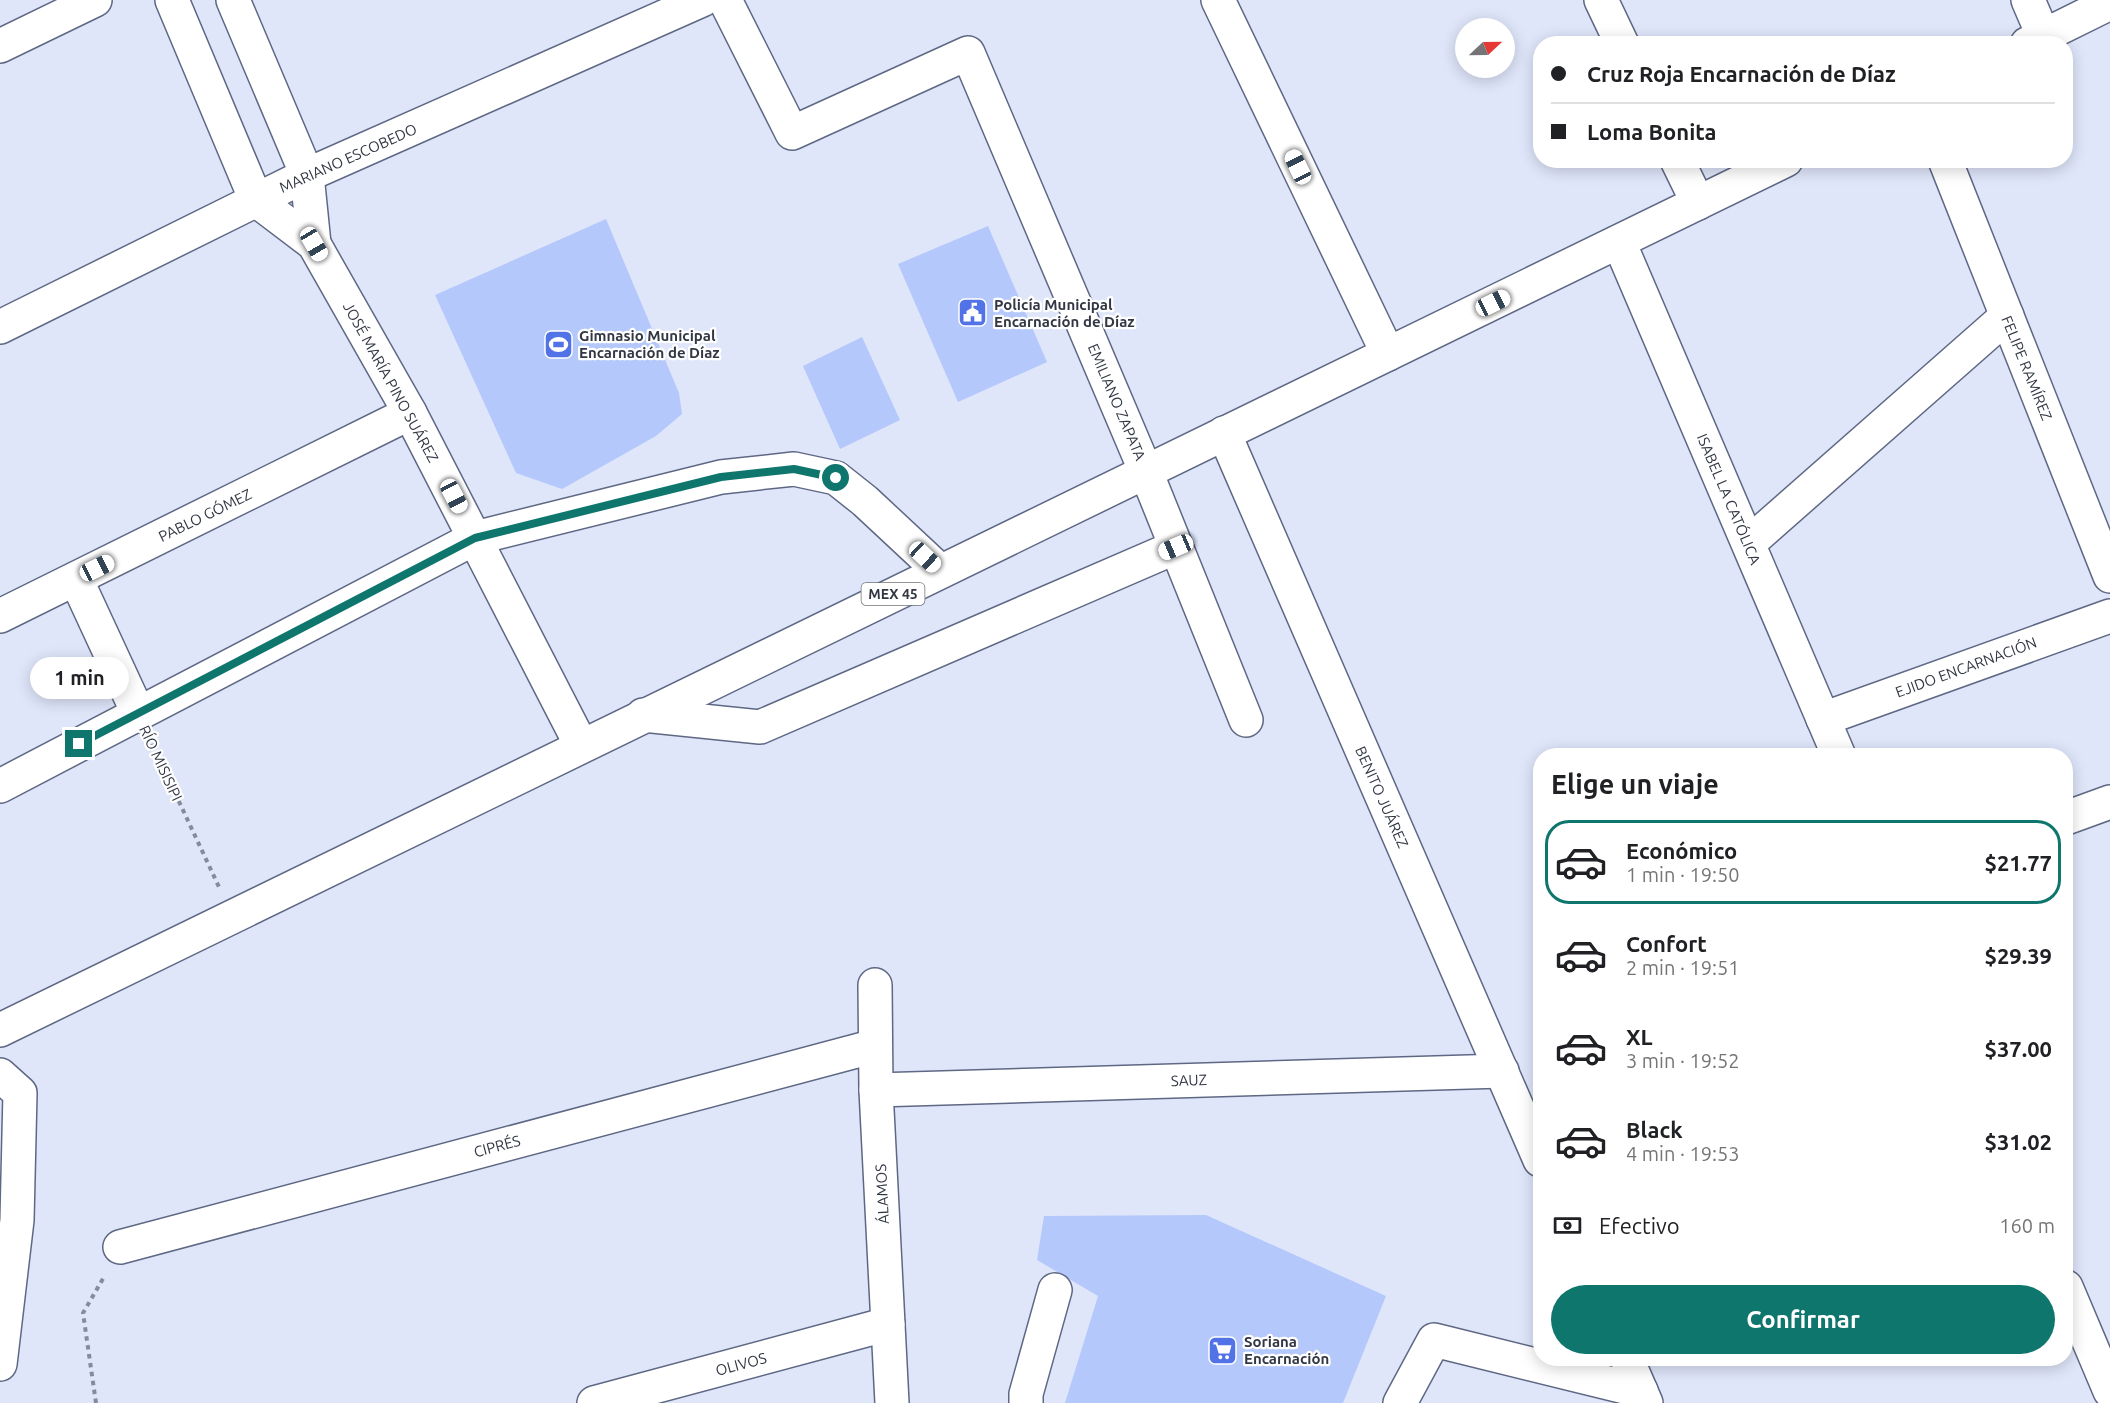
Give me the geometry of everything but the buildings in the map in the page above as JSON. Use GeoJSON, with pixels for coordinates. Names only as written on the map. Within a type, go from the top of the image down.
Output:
{"type":"FeatureCollection","features":[{"type":"Feature","properties":{"kind":"street"},"geometry":{"type":"LineString","coordinates":[[0,46],[95,0]]}},
{"type":"Feature","properties":{"kind":"street"},"geometry":{"type":"LineString","coordinates":[[172,0],[256,200]]}},
{"type":"Feature","properties":{"kind":"street","name":"JOSÉ MARÍA PINO SUÁREZ"},"geometry":{"type":"LineString","coordinates":[[233,0],[307,175],[314,244]]}},
{"type":"Feature","properties":{"kind":"street","name":"MARIANO ESCOBEDO"},"geometry":{"type":"LineString","coordinates":[[0,327],[307,175],[702,0]]}},
{"type":"Feature","properties":{"kind":"street","name":"EMILIANO ZAPATA"},"geometry":{"type":"LineString","coordinates":[[725,0],[792,133],[968,53],[1146,472],[1246,720]]}},
{"type":"Feature","properties":{"kind":"street"},"geometry":{"type":"LineString","coordinates":[[1218,0],[1388,354]]}},
{"type":"Feature","properties":{"kind":"street"},"geometry":{"type":"LineString","coordinates":[[1601,0],[1618,36]]}},
{"type":"Feature","properties":{"kind":"street"},"geometry":{"type":"LineString","coordinates":[[2028,0],[2034,36]]}},
{"type":"Feature","properties":{"kind":"street"},"geometry":{"type":"LineString","coordinates":[[2041,36],[2110,3]]}},
{"type":"Feature","properties":{"kind":"street"},"geometry":{"type":"LineString","coordinates":[[1681,168],[1698,204]]}},
{"type":"Feature","properties":{"kind":"street","name":"MEX 45"},"geometry":{"type":"LineString","coordinates":[[0,1030],[581,745],[1770,168]]}},
{"type":"Feature","properties":{"kind":"street","name":"FELIPE RAMÍREZ"},"geometry":{"type":"LineString","coordinates":[[1948,168],[2110,576]]}},
{"type":"Feature","properties":{"kind":"street","name":"JOSÉ MARÍA PINO SUÁREZ"},"geometry":{"type":"LineString","coordinates":[[256,200],[314,244],[410,413],[581,745]]}},
{"type":"Feature","properties":{"kind":"street","name":"ISABEL LA CATÓLICA"},"geometry":{"type":"LineString","coordinates":[[1619,242],[1836,748]]}},
{"type":"Feature","properties":{"kind":"street"},"geometry":{"type":"LineString","coordinates":[[1749,543],[2007,316]]}},
{"type":"Feature","properties":{"kind":"street","name":"PABLO GÓMEZ"},"geometry":{"type":"LineString","coordinates":[[0,616],[410,413]]}},
{"type":"Feature","properties":{"kind":"street","name":"BENITO JUÁREZ"},"geometry":{"type":"LineString","coordinates":[[1224,433],[1533,1144]]}},
{"type":"Feature","properties":{"kind":"street"},"geometry":{"type":"LineString","coordinates":[[0,786],[475,538],[721,477],[794,469],[836,478],[865,501],[940,571]]}},
{"type":"Feature","properties":{"kind":"street"},"geometry":{"type":"LineString","coordinates":[[643,715],[760,727],[1176,547]]}},
{"type":"Feature","properties":{"kind":"street","name":"RÍO MISISIPI"},"geometry":{"type":"LineString","coordinates":[[76,579],[138,713]]}},
{"type":"Feature","properties":{"kind":"street","name":"EJIDO ENCARNACIÓN"},"geometry":{"type":"LineString","coordinates":[[1823,718],[2110,616]]}},
{"type":"Feature","properties":{"kind":"street"},"geometry":{"type":"LineString","coordinates":[[2073,815],[2110,802]]}},
{"type":"Feature","properties":{"kind":"street","name":"ÁLAMOS"},"geometry":{"type":"LineString","coordinates":[[875,985],[876,1090],[892,1403]]}},
{"type":"Feature","properties":{"kind":"street","name":"CIPRÉS"},"geometry":{"type":"LineString","coordinates":[[120,1248],[875,1046]]}},
{"type":"Feature","properties":{"kind":"street","name":"SAUZ"},"geometry":{"type":"LineString","coordinates":[[876,1090],[1502,1071]]}},
{"type":"Feature","properties":{"kind":"street"},"geometry":{"type":"LineString","coordinates":[[0,1075],[20,1093],[17,1220],[0,1364]]}},
{"type":"Feature","properties":{"kind":"street"},"geometry":{"type":"LineString","coordinates":[[1026,1403],[1026,1394],[1055,1290]]}},
{"type":"Feature","properties":{"kind":"street"},"geometry":{"type":"LineString","coordinates":[[2073,1304],[2110,1391]]}},
{"type":"Feature","properties":{"kind":"street","name":"OLIVOS"},"geometry":{"type":"LineString","coordinates":[[594,1403],[888,1324]]}},
{"type":"Feature","properties":{"kind":"street"},"geometry":{"type":"LineString","coordinates":[[1400,1403],[1434,1340],[1585,1390],[1643,1397],[1630,1366]]}},
{"type":"Feature","properties":{"kind":"path","name":"RÍO MISISIPI"},"geometry":{"type":"LineString","coordinates":[[138,713],[232,915]]}},
{"type":"Feature","properties":{"kind":"path"},"geometry":{"type":"LineString","coordinates":[[96,1403],[83,1313],[120,1248]]}},
{"type":"Feature","properties":{"kind":"place","name":"Policía Municipal Encarnación de Díaz"},"geometry":{"type":"Point","coordinates":[973,313]}},
{"type":"Feature","properties":{"kind":"place","name":"Gimnasio Municipal Encarnación de Díaz"},"geometry":{"type":"Point","coordinates":[558,344]}},
{"type":"Feature","properties":{"kind":"place","name":"Soriana Encarnación"},"geometry":{"type":"Point","coordinates":[1223,1350]}},
{"type":"Feature","properties":{"kind":"route"},"geometry":{"type":"LineString","coordinates":[[79,744],[475,538],[721,477],[794,469],[836,478]]}}]}
